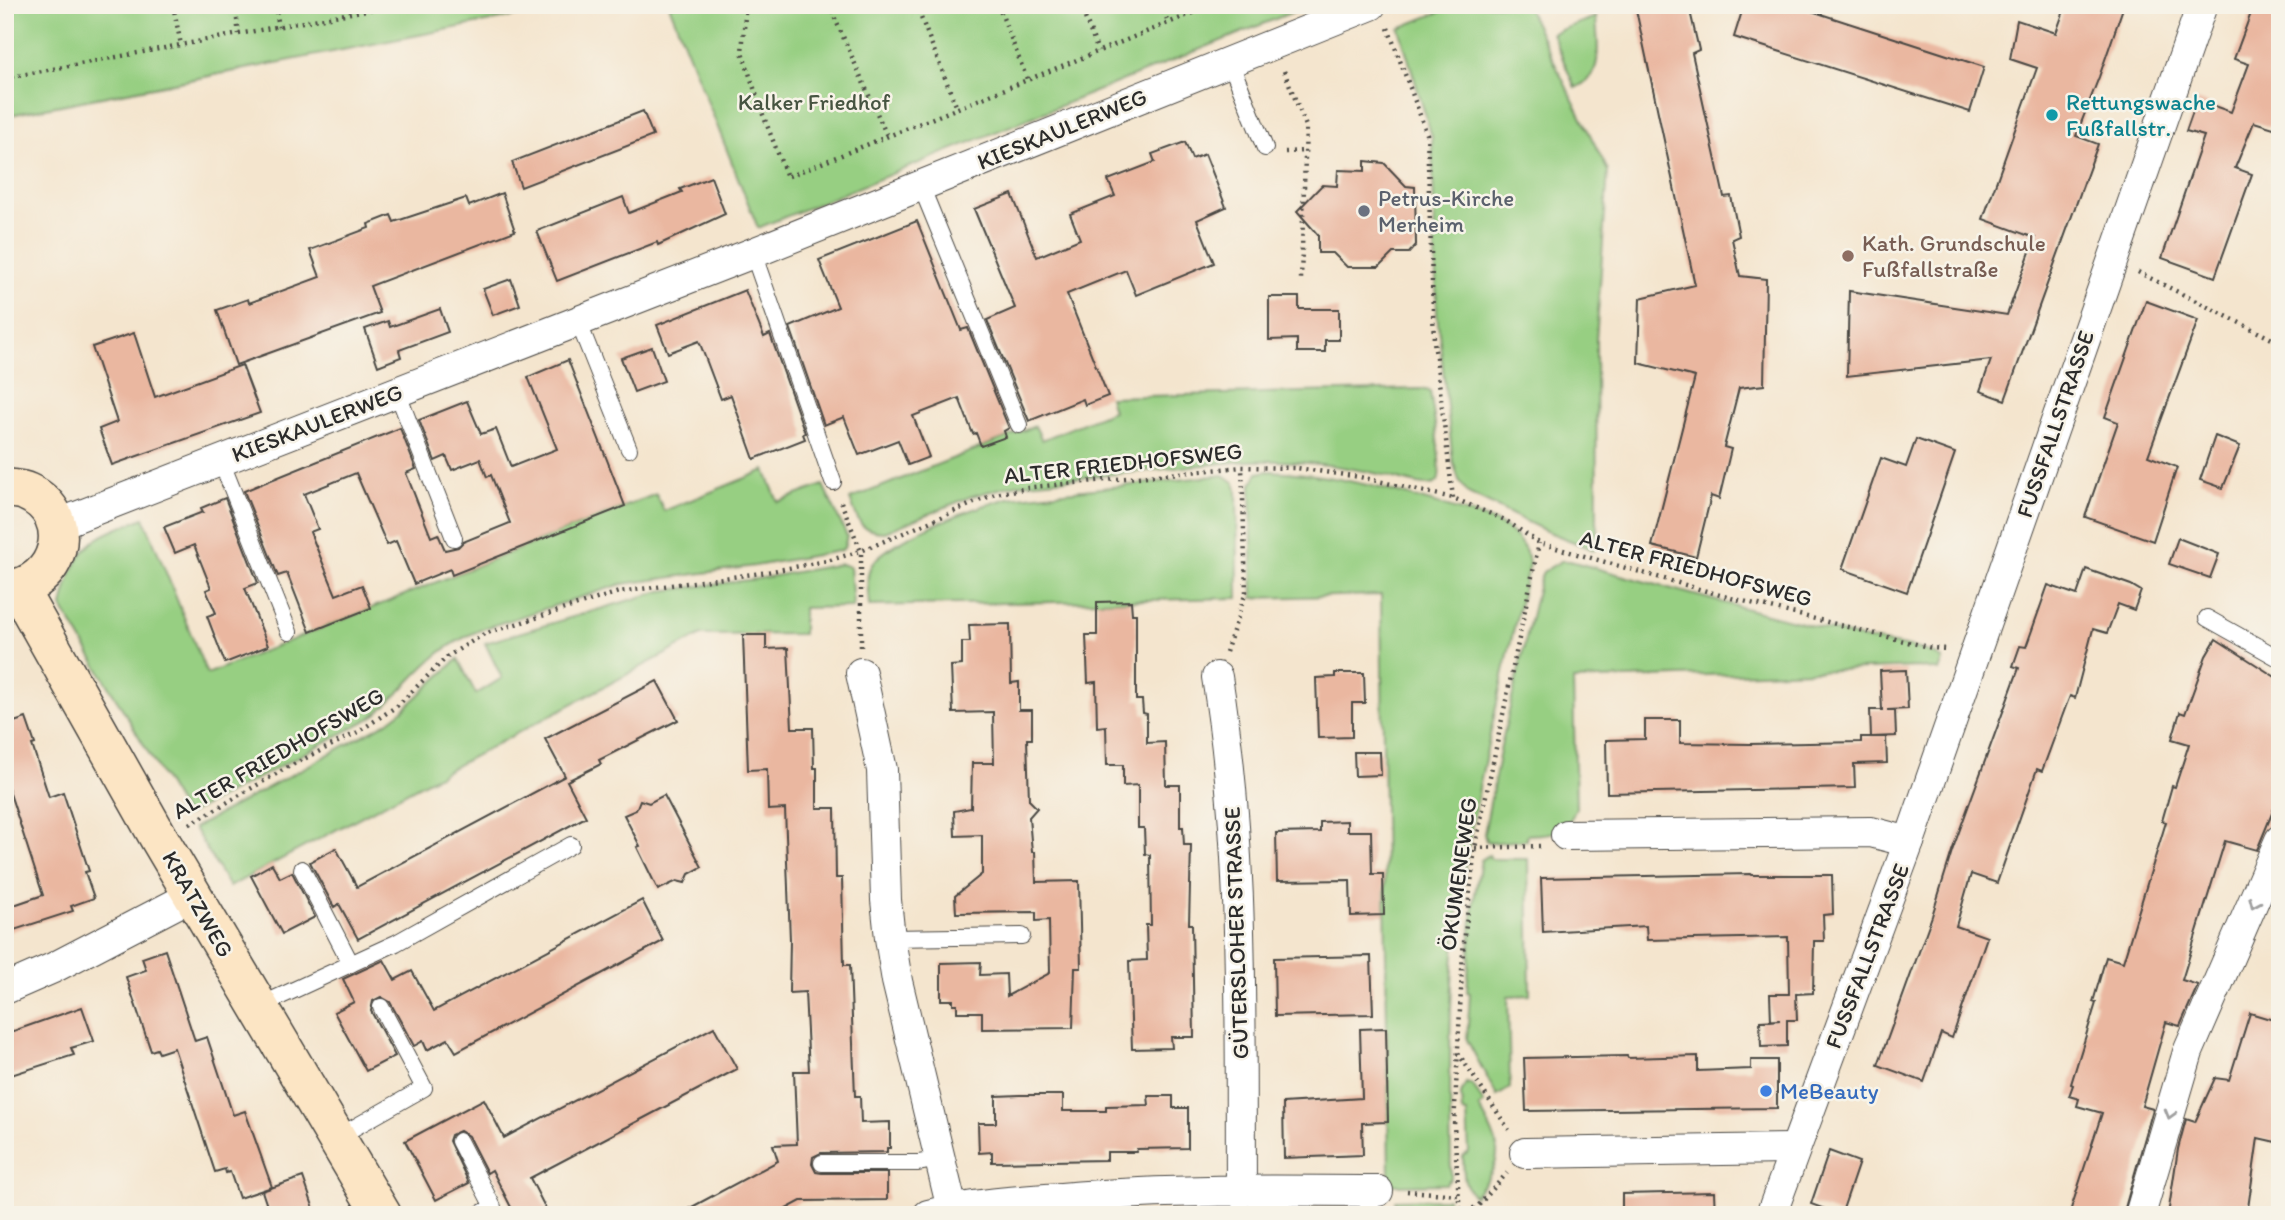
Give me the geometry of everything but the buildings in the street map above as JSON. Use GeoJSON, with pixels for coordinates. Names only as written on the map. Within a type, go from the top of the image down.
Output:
{"type":"FeatureCollection","features":[{"type":"Feature","properties":{"kind":"street","name":"FUSSFALLSTRASSE"},"geometry":{"type":"LineString","coordinates":[[1771,1215],[1909,842],[2202,5]]}},
{"type":"Feature","properties":{"kind":"street","name":"KIESKAULERWEG"},"geometry":{"type":"LineString","coordinates":[[56,526],[753,253],[1273,44],[1379,15]]}},
{"type":"Feature","properties":{"kind":"street"},"geometry":{"type":"LineString","coordinates":[[5,488],[26,491],[45,505],[56,526],[58,542],[50,565],[34,583],[12,590]]}},
{"type":"Feature","properties":{"kind":"street","name":"KRATZWEG"},"geometry":{"type":"LineString","coordinates":[[12,590],[257,1007],[383,1215]]}},
{"type":"Feature","properties":{"kind":"street"},"geometry":{"type":"LineString","coordinates":[[861,673],[882,770],[886,900],[890,938],[897,981],[940,1159],[940,1212],[1112,1194],[1241,1202],[1378,1191]]}},
{"type":"Feature","properties":{"kind":"street","name":"GÜTERSLOHER STRASSE"},"geometry":{"type":"LineString","coordinates":[[1217,677],[1227,738],[1239,886],[1241,1202]]}},
{"type":"Feature","properties":{"kind":"street","name":"FUSSFALLSTRASSE"},"geometry":{"type":"LineString","coordinates":[[1566,835],[1871,832],[1909,842]]}},
{"type":"Feature","properties":{"kind":"street"},"geometry":{"type":"LineString","coordinates":[[2140,1215],[2188,1052],[2280,840]]}},
{"type":"Feature","properties":{"kind":"street"},"geometry":{"type":"LineString","coordinates":[[5,989],[52,968],[193,895]]}},
{"type":"Feature","properties":{"kind":"street"},"geometry":{"type":"LineString","coordinates":[[1525,1153],[1794,1149]]}},
{"type":"Feature","properties":{"kind":"lane"},"geometry":{"type":"LineString","coordinates":[[1230,62],[1265,149]]}},
{"type":"Feature","properties":{"kind":"lane"},"geometry":{"type":"LineString","coordinates":[[921,186],[1019,425]]}},
{"type":"Feature","properties":{"kind":"lane"},"geometry":{"type":"LineString","coordinates":[[753,253],[833,482]]}},
{"type":"Feature","properties":{"kind":"lane"},"geometry":{"type":"LineString","coordinates":[[578,321],[629,449]]}},
{"type":"Feature","properties":{"kind":"lane"},"geometry":{"type":"LineString","coordinates":[[397,392],[454,538]]}},
{"type":"Feature","properties":{"kind":"lane"},"geometry":{"type":"LineString","coordinates":[[221,461],[289,632]]}},
{"type":"Feature","properties":{"kind":"lane"},"geometry":{"type":"LineString","coordinates":[[2207,618],[2280,659]]}},
{"type":"Feature","properties":{"kind":"lane"},"geometry":{"type":"LineString","coordinates":[[257,1007],[396,943],[571,845]]}},
{"type":"Feature","properties":{"kind":"lane"},"geometry":{"type":"LineString","coordinates":[[302,869],[351,964]]}},
{"type":"Feature","properties":{"kind":"lane"},"geometry":{"type":"LineString","coordinates":[[890,938],[1022,936]]}},
{"type":"Feature","properties":{"kind":"lane"},"geometry":{"type":"LineString","coordinates":[[337,1138],[424,1088],[381,1007]]}},
{"type":"Feature","properties":{"kind":"lane"},"geometry":{"type":"LineString","coordinates":[[459,1141],[495,1211],[478,1215]]}},
{"type":"Feature","properties":{"kind":"lane"},"geometry":{"type":"LineString","coordinates":[[822,1163],[918,1163],[940,1159]]}},
{"type":"Feature","properties":{"kind":"path"},"geometry":{"type":"LineString","coordinates":[[173,5],[181,45]]}},
{"type":"Feature","properties":{"kind":"path"},"geometry":{"type":"LineString","coordinates":[[234,5],[239,34]]}},
{"type":"Feature","properties":{"kind":"path"},"geometry":{"type":"LineString","coordinates":[[275,5],[279,27]]}},
{"type":"Feature","properties":{"kind":"path"},"geometry":{"type":"LineString","coordinates":[[5,78],[392,5]]}},
{"type":"Feature","properties":{"kind":"path"},"geometry":{"type":"LineString","coordinates":[[746,5],[742,52],[787,177],[1213,5]]}},
{"type":"Feature","properties":{"kind":"path"},"geometry":{"type":"LineString","coordinates":[[829,5],[887,136]]}},
{"type":"Feature","properties":{"kind":"path"},"geometry":{"type":"LineString","coordinates":[[916,5],[957,108]]}},
{"type":"Feature","properties":{"kind":"path"},"geometry":{"type":"LineString","coordinates":[[998,5],[1028,79]]}},
{"type":"Feature","properties":{"kind":"path"},"geometry":{"type":"LineString","coordinates":[[1080,5],[1098,51]]}},
{"type":"Feature","properties":{"kind":"path"},"geometry":{"type":"LineString","coordinates":[[1161,5],[1168,23]]}},
{"type":"Feature","properties":{"kind":"path"},"geometry":{"type":"LineString","coordinates":[[1379,15],[1427,134],[1434,341],[1453,498]]}},
{"type":"Feature","properties":{"kind":"path"},"geometry":{"type":"LineString","coordinates":[[1273,44],[1306,126],[1301,279]]}},
{"type":"Feature","properties":{"kind":"path"},"geometry":{"type":"LineString","coordinates":[[2112,260],[2280,343]]}},
{"type":"Feature","properties":{"kind":"path"},"geometry":{"type":"LineString","coordinates":[[1217,677],[1246,592],[1242,467]]}},
{"type":"Feature","properties":{"kind":"path","name":"ALTER FRIEDHOFSWEG"},"geometry":{"type":"LineString","coordinates":[[160,840],[288,767],[358,732],[397,706],[448,656],[484,634],[619,593],[827,561],[861,551],[995,494],[1033,487],[1242,467],[1297,468],[1360,477],[1453,498],[1504,520],[1539,543],[1740,600],[1932,648],[1976,651]]}},
{"type":"Feature","properties":{"kind":"path"},"geometry":{"type":"LineString","coordinates":[[833,482],[861,551],[861,673]]}},
{"type":"Feature","properties":{"kind":"path","name":"ÖKUMENEWEG"},"geometry":{"type":"LineString","coordinates":[[1460,1214],[1454,1126],[1463,951],[1475,848],[1539,543]]}},
{"type":"Feature","properties":{"kind":"path"},"geometry":{"type":"LineString","coordinates":[[1475,848],[1549,846],[1566,835]]}},
{"type":"Feature","properties":{"kind":"path"},"geometry":{"type":"LineString","coordinates":[[1458,1052],[1525,1153],[1479,1206],[1460,1214]]}},
{"type":"Feature","properties":{"kind":"path"},"geometry":{"type":"LineString","coordinates":[[1378,1191],[1459,1195]]}},
{"type":"Feature","properties":{"kind":"green space"},"geometry":{"type":"Polygon","coordinates":[[[5,5],[572,5],[5,116],[5,5]]]}},
{"type":"Feature","properties":{"kind":"green space","name":"Kalker Friedhof"},"geometry":{"type":"Polygon","coordinates":[[[669,5],[1310,5],[758,228],[669,5]]]}},
{"type":"Feature","properties":{"kind":"green space"},"geometry":{"type":"Polygon","coordinates":[[[1457,5],[1526,5],[1608,171],[1596,341],[1597,539],[1594,550],[1546,531],[1468,493],[1459,480],[1453,462],[1437,313],[1432,137],[1399,28],[1457,5]]]}},
{"type":"Feature","properties":{"kind":"green space"},"geometry":{"type":"Polygon","coordinates":[[[1596,17],[1596,67],[1585,82],[1575,88],[1552,33],[1596,17]]]}},
{"type":"Feature","properties":{"kind":"green space"},"geometry":{"type":"Polygon","coordinates":[[[1420,389],[1430,391],[1435,423],[1439,475],[1434,484],[1421,484],[1327,465],[1271,461],[1233,462],[1017,484],[972,496],[885,532],[870,530],[861,524],[850,499],[1035,426],[1042,440],[1113,411],[1109,397],[1420,389]]]}},
{"type":"Feature","properties":{"kind":"green space"},"geometry":{"type":"Polygon","coordinates":[[[765,470],[778,502],[823,485],[847,536],[844,548],[755,566],[622,584],[485,628],[442,651],[371,718],[186,816],[62,607],[72,572],[87,548],[117,528],[144,518],[207,674],[656,494],[664,511],[765,470]]]}},
{"type":"Feature","properties":{"kind":"green space"},"geometry":{"type":"Polygon","coordinates":[[[1267,471],[1314,475],[1360,484],[1482,517],[1511,532],[1523,546],[1528,560],[1482,771],[1460,897],[1451,1002],[1451,1178],[1446,1184],[1392,1185],[1389,1177],[1381,595],[1253,598],[1251,485],[1258,473],[1267,471]]]}},
{"type":"Feature","properties":{"kind":"green space"},"geometry":{"type":"Polygon","coordinates":[[[1224,475],[1235,483],[1237,489],[1238,598],[869,606],[867,582],[870,568],[878,557],[911,536],[976,508],[1009,498],[1224,475]]]}},
{"type":"Feature","properties":{"kind":"green space"},"geometry":{"type":"Polygon","coordinates":[[[1561,561],[1570,561],[1861,638],[1916,648],[1943,660],[1939,671],[1919,667],[1573,680],[1576,808],[1572,817],[1557,831],[1527,835],[1527,840],[1491,843],[1486,841],[1484,834],[1501,746],[1540,578],[1543,572],[1561,561]]]}},
{"type":"Feature","properties":{"kind":"green space"},"geometry":{"type":"Polygon","coordinates":[[[841,564],[850,567],[853,607],[803,608],[803,634],[701,635],[229,887],[194,828],[386,723],[458,659],[476,694],[502,678],[485,643],[661,591],[757,579],[841,564]]]}},
{"type":"Feature","properties":{"kind":"green space"},"geometry":{"type":"Polygon","coordinates":[[[1489,855],[1491,859],[1528,859],[1530,995],[1508,996],[1510,1088],[1497,1096],[1467,1040],[1470,993],[1467,992],[1473,905],[1481,860],[1489,855]]]}},
{"type":"Feature","properties":{"kind":"green space"},"geometry":{"type":"Polygon","coordinates":[[[1466,1083],[1473,1085],[1484,1104],[1479,1107],[1496,1143],[1497,1153],[1492,1172],[1474,1196],[1467,1187],[1464,1173],[1463,1156],[1469,1152],[1467,1113],[1462,1112],[1461,1094],[1466,1083]]]}},
{"type":"Feature","properties":{"kind":"green space"},"geometry":{"type":"Polygon","coordinates":[[[1447,1199],[1453,1207],[1453,1215],[1391,1215],[1395,1200],[1447,1199]]]}},
{"type":"Feature","properties":{"kind":"place","name":"Rettungswache Fußfallstr."},"geometry":{"type":"Point","coordinates":[2052,115]}},
{"type":"Feature","properties":{"kind":"place","name":"Petrus-Kirche Merheim"},"geometry":{"type":"Point","coordinates":[1364,211]}},
{"type":"Feature","properties":{"kind":"place","name":"Kath. Grundschule Fußfallstraße"},"geometry":{"type":"Point","coordinates":[1848,256]}},
{"type":"Feature","properties":{"kind":"place","name":"MeBeauty"},"geometry":{"type":"Point","coordinates":[1766,1091]}}]}
